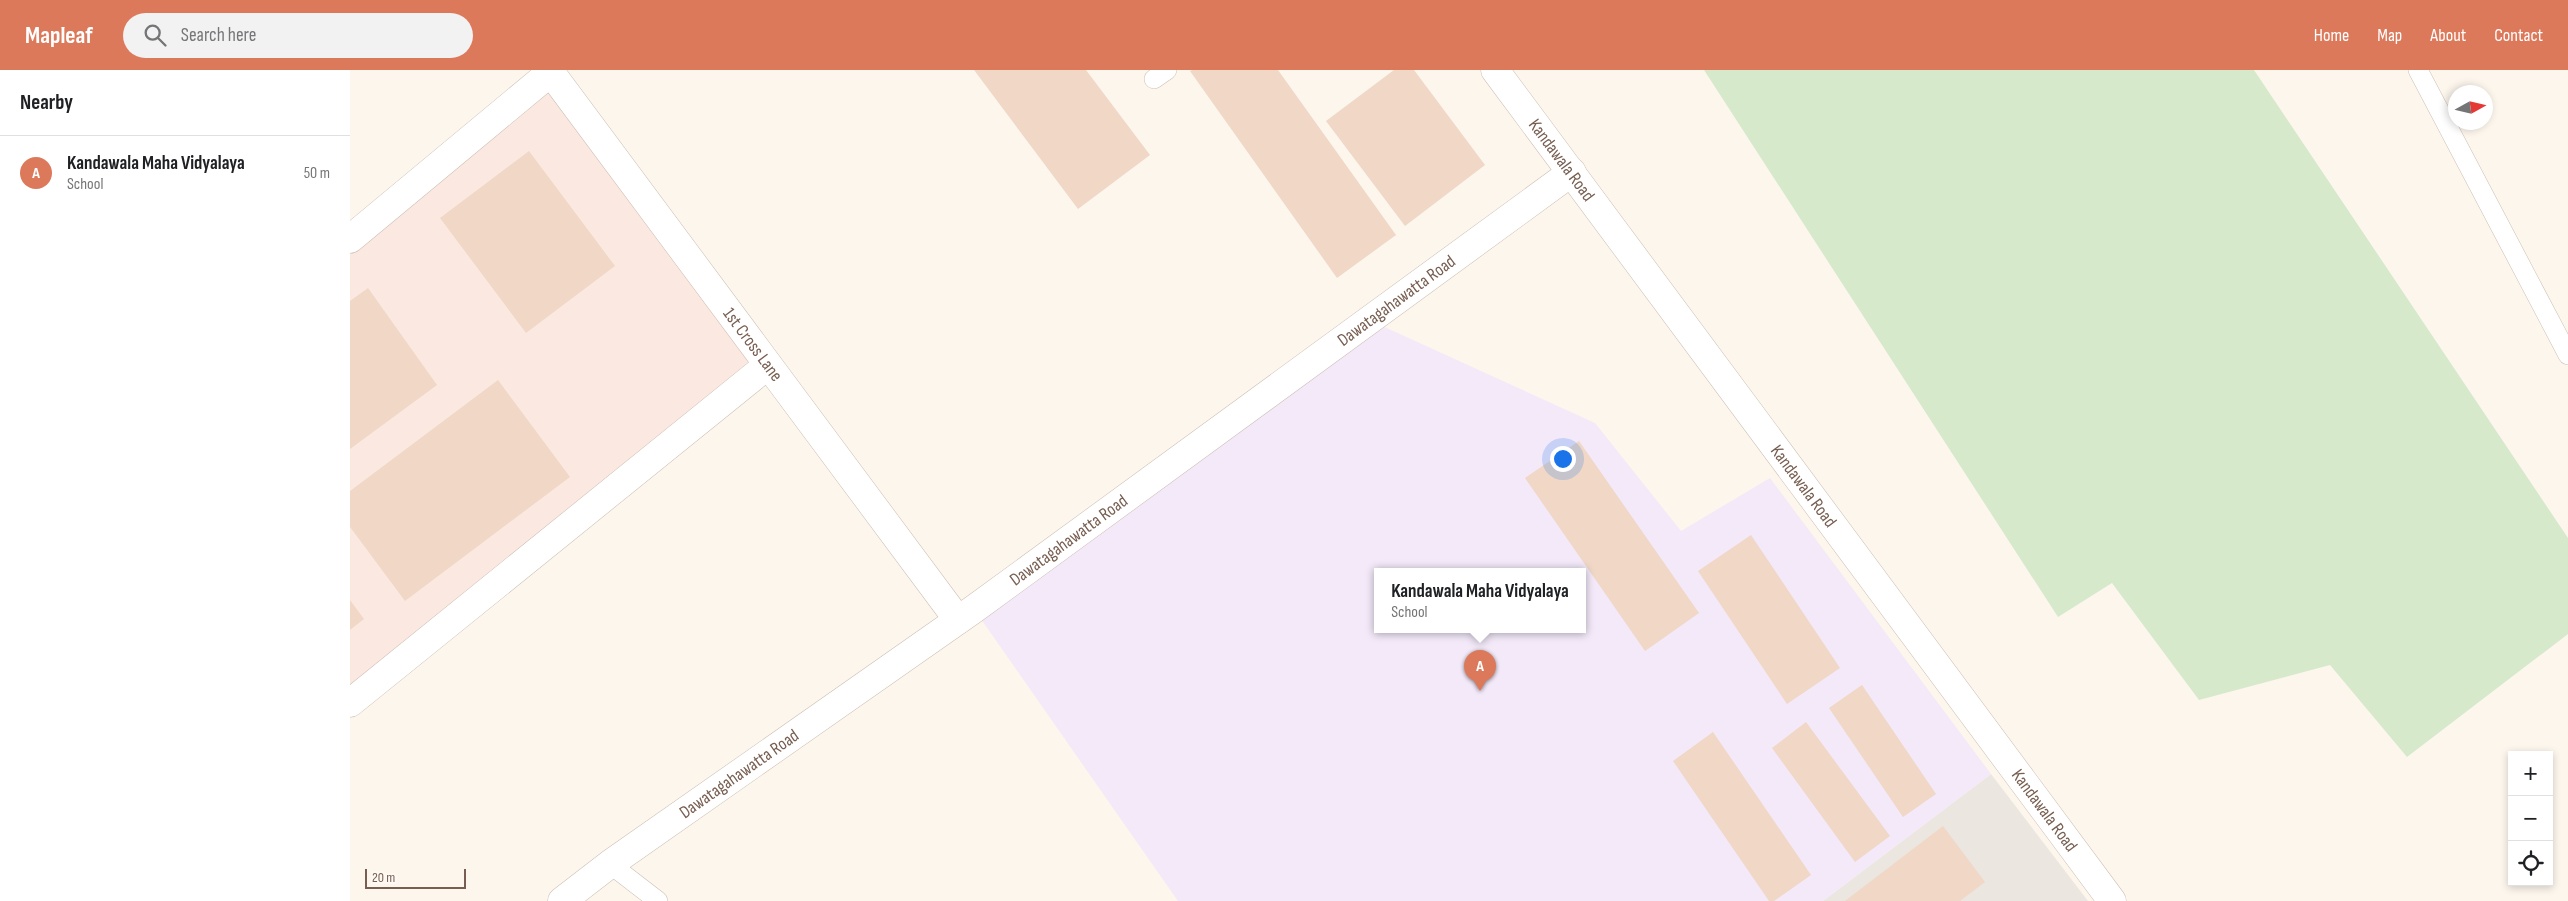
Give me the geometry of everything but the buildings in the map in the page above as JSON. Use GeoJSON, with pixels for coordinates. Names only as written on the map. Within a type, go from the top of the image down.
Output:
{"type":"FeatureCollection","features":[{"type":"Feature","properties":{"kind":"street","name":"Kandawala Road"},"geometry":{"type":"LineString","coordinates":[[1495,70],[2112,901]]}},
{"type":"Feature","properties":{"kind":"street"},"geometry":{"type":"LineString","coordinates":[[350,238],[550,71]]}},
{"type":"Feature","properties":{"kind":"street","name":"1st Cross Lane"},"geometry":{"type":"LineString","coordinates":[[550,71],[958,620]]}},
{"type":"Feature","properties":{"kind":"street","name":"Dawatagahawatta Road"},"geometry":{"type":"LineString","coordinates":[[562,901],[610,864],[958,620],[1572,172]]}},
{"type":"Feature","properties":{"kind":"street"},"geometry":{"type":"LineString","coordinates":[[350,703],[768,365]]}},
{"type":"Feature","properties":{"kind":"lane"},"geometry":{"type":"LineString","coordinates":[[2418,70],[2568,355]]}},
{"type":"Feature","properties":{"kind":"lane"},"geometry":{"type":"LineString","coordinates":[[610,864],[658,901]]}},
{"type":"Feature","properties":{"kind":"shaded area"},"geometry":{"type":"Polygon","coordinates":[[[551,72],[768,365],[350,703],[350,239],[551,72]]]}},
{"type":"Feature","properties":{"kind":"shaded area"},"geometry":{"type":"Polygon","coordinates":[[[1369,320],[1595,423],[1681,531],[1770,478],[1991,774],[1823,901],[1178,901],[974,609],[1369,320]]]}},
{"type":"Feature","properties":{"kind":"shaded area"},"geometry":{"type":"Polygon","coordinates":[[[1991,774],[2088,901],[1823,901],[1991,774]]]}},
{"type":"Feature","properties":{"kind":"green space"},"geometry":{"type":"Polygon","coordinates":[[[1704,70],[2254,70],[2568,538],[2568,634],[2407,757],[2330,665],[2199,700],[2112,583],[2058,617],[1704,70]]]}},
{"type":"Feature","properties":{"kind":"place","name":"Kandawala Maha Vidyalaya"},"geometry":{"type":"Point","coordinates":[1480,691]}}]}
